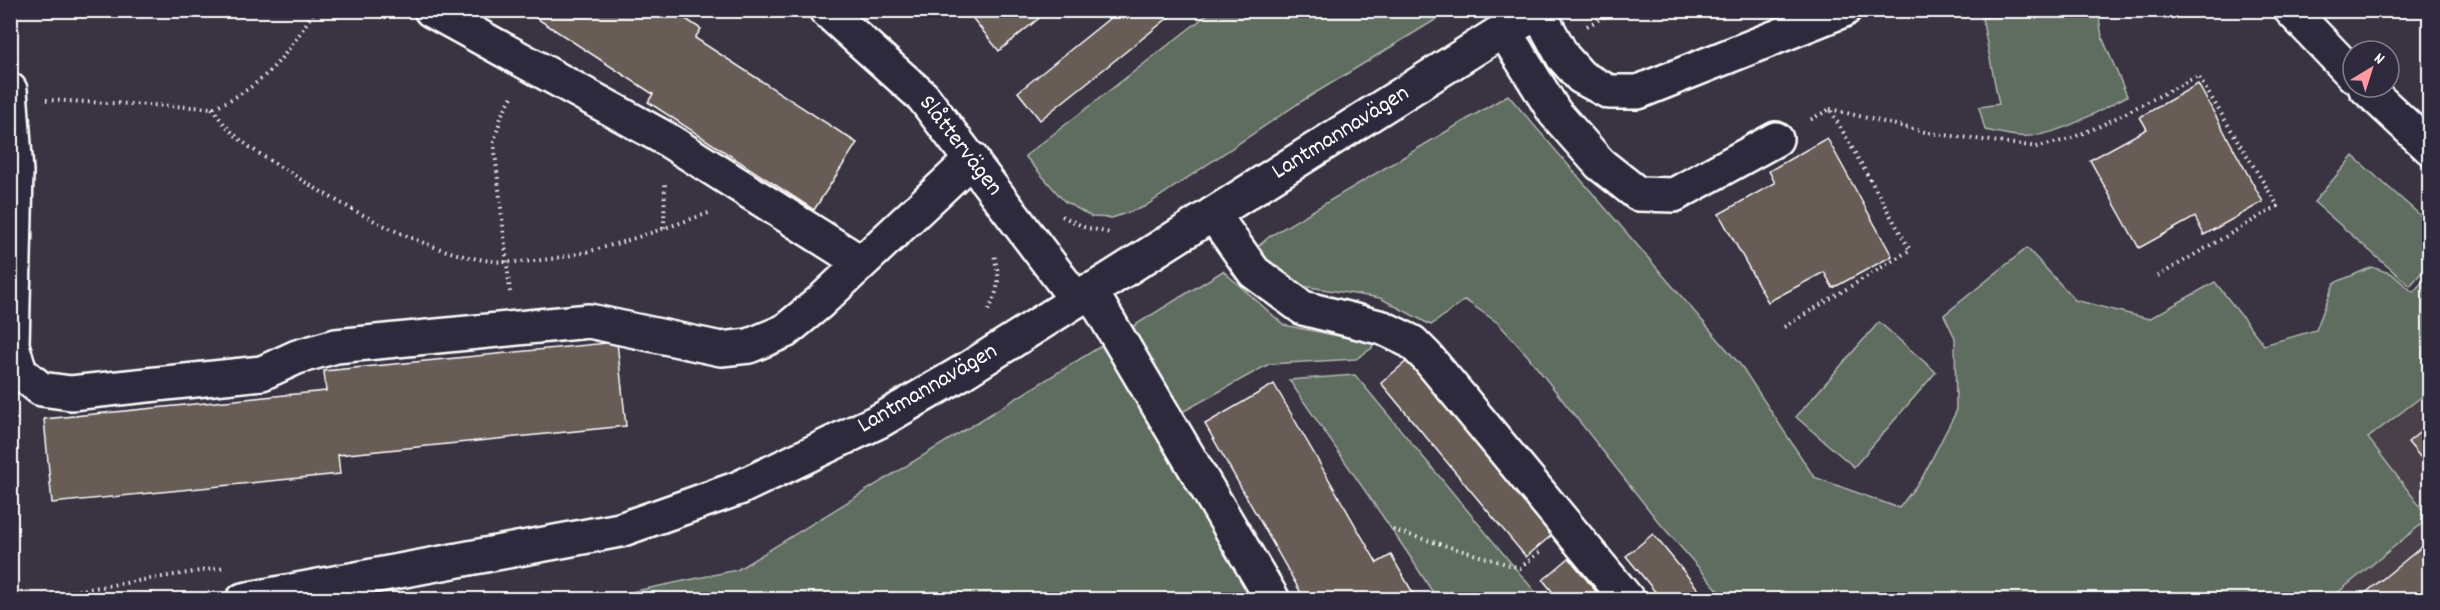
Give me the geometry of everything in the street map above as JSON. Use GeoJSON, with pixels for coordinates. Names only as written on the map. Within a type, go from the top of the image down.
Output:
{"type":"FeatureCollection","features":[{"type":"Feature","properties":{"kind":"street"},"geometry":{"type":"LineString","coordinates":[[431,10],[666,139],[860,262]]}},
{"type":"Feature","properties":{"kind":"street","name":"Slåttervägen"},"geometry":{"type":"LineString","coordinates":[[826,10],[923,97],[1025,230],[1083,295],[1273,600]]}},
{"type":"Feature","properties":{"kind":"street"},"geometry":{"type":"LineString","coordinates":[[1542,12],[1563,57],[1581,78],[1609,93],[1638,92],[1844,10]]}},
{"type":"Feature","properties":{"kind":"street"},"geometry":{"type":"LineString","coordinates":[[2290,10],[2341,63]]}},
{"type":"Feature","properties":{"kind":"street","name":"Lantmannavägen"},"geometry":{"type":"LineString","coordinates":[[243,600],[374,589],[620,530],[739,488],[881,420],[963,372],[1213,214],[1495,25],[1542,12]]}},
{"type":"Feature","properties":{"kind":"street"},"geometry":{"type":"LineString","coordinates":[[1495,25],[1555,113],[1600,164],[1638,194],[1674,195],[1776,139]]}},
{"type":"Feature","properties":{"kind":"street"},"geometry":{"type":"LineString","coordinates":[[11,94],[16,172],[12,345],[20,372],[41,389],[71,393],[262,373],[297,357],[336,346],[589,321],[721,349],[749,346],[785,331],[820,302],[972,159]]}},
{"type":"Feature","properties":{"kind":"street"},"geometry":{"type":"LineString","coordinates":[[2379,99],[2426,138]]}},
{"type":"Feature","properties":{"kind":"street"},"geometry":{"type":"LineString","coordinates":[[1213,214],[1254,272],[1303,308],[1383,328],[1412,342],[1569,526],[1628,600]]}},
{"type":"Feature","properties":{"kind":"path"},"geometry":{"type":"LineString","coordinates":[[11,94],[212,108],[237,98],[264,77],[291,49],[315,10]]}},
{"type":"Feature","properties":{"kind":"path"},"geometry":{"type":"LineString","coordinates":[[512,329],[508,262],[494,142],[502,114],[529,65]]}},
{"type":"Feature","properties":{"kind":"path"},"geometry":{"type":"LineString","coordinates":[[1776,139],[1830,109],[1929,133],[2038,147],[2069,139],[2100,126],[2198,76],[2278,206],[2158,276]]}},
{"type":"Feature","properties":{"kind":"path"},"geometry":{"type":"LineString","coordinates":[[212,108],[226,126],[260,155],[372,220],[464,256],[508,262],[543,260],[613,245],[759,196]]}},
{"type":"Feature","properties":{"kind":"path"},"geometry":{"type":"LineString","coordinates":[[1784,327],[1910,250],[1830,109]]}},
{"type":"Feature","properties":{"kind":"path"},"geometry":{"type":"LineString","coordinates":[[987,312],[993,304],[997,288],[998,273],[994,255],[1025,230]]}},
{"type":"Feature","properties":{"kind":"path"},"geometry":{"type":"LineString","coordinates":[[1393,530],[1520,568],[1569,526]]}},
{"type":"Feature","properties":{"kind":"path"},"geometry":{"type":"LineString","coordinates":[[19,600],[231,566]]}},
{"type":"Feature","properties":{"kind":"shaded area"},"geometry":{"type":"Polygon","coordinates":[[[2429,391],[2429,515],[2368,438],[2429,391]]]}},
{"type":"Feature","properties":{"kind":"shaded area"},"geometry":{"type":"Polygon","coordinates":[[[2429,518],[2429,599],[2330,599],[2429,518]]]}},
{"type":"Feature","properties":{"kind":"green space"},"geometry":{"type":"Polygon","coordinates":[[[1212,11],[1450,11],[1302,101],[1144,207],[1112,218],[1092,217],[1064,201],[1025,156],[1212,11]]]}},
{"type":"Feature","properties":{"kind":"green space"},"geometry":{"type":"Polygon","coordinates":[[[2029,11],[2098,11],[2102,37],[2127,96],[2074,124],[2045,134],[2017,136],[1985,130],[1979,107],[1999,104],[1982,18],[2029,11]]]}},
{"type":"Feature","properties":{"kind":"green space"},"geometry":{"type":"Polygon","coordinates":[[[1508,95],[1742,367],[1814,477],[1899,508],[1922,478],[1956,412],[1955,338],[1944,315],[2027,248],[2075,300],[2149,319],[2215,282],[2264,345],[2316,330],[2334,283],[2372,267],[2392,274],[2413,292],[2429,275],[2429,391],[2368,438],[2429,518],[2330,599],[1726,599],[1657,520],[1527,355],[1498,323],[1465,300],[1431,325],[1380,298],[1296,285],[1255,249],[1270,236],[1508,95]]]}},
{"type":"Feature","properties":{"kind":"green space"},"geometry":{"type":"Polygon","coordinates":[[[2353,156],[2429,223],[2429,264],[2410,286],[2314,202],[2353,156]]]}},
{"type":"Feature","properties":{"kind":"green space"},"geometry":{"type":"Polygon","coordinates":[[[1223,271],[1284,325],[1373,343],[1372,348],[1356,359],[1269,364],[1155,427],[1257,599],[592,600],[737,570],[1223,271]]]}},
{"type":"Feature","properties":{"kind":"green space"},"geometry":{"type":"Polygon","coordinates":[[[1879,322],[1936,372],[1854,467],[1796,417],[1879,322]]]}},
{"type":"Feature","properties":{"kind":"green space"},"geometry":{"type":"Polygon","coordinates":[[[1355,375],[1541,599],[1437,599],[1289,380],[1355,375]]]}},
{"type":"Feature","properties":{"kind":"building"},"geometry":{"type":"Polygon","coordinates":[[[524,10],[672,10],[701,29],[695,38],[857,143],[814,210],[648,102],[653,94],[524,10]]]}},
{"type":"Feature","properties":{"kind":"building"},"geometry":{"type":"Polygon","coordinates":[[[966,10],[1049,10],[999,51],[966,10]]]}},
{"type":"Feature","properties":{"kind":"building"},"geometry":{"type":"Polygon","coordinates":[[[1120,10],[1178,10],[1040,120],[1018,92],[1120,10]]]}},
{"type":"Feature","properties":{"kind":"building"},"geometry":{"type":"Polygon","coordinates":[[[2198,84],[2263,202],[2204,235],[2195,217],[2139,248],[2090,160],[2147,129],[2140,117],[2198,84]]]}},
{"type":"Feature","properties":{"kind":"building"},"geometry":{"type":"Polygon","coordinates":[[[1827,138],[1892,256],[1833,288],[1824,272],[1768,302],[1719,214],[1775,183],[1769,171],[1827,138]]]}},
{"type":"Feature","properties":{"kind":"building"},"geometry":{"type":"Polygon","coordinates":[[[617,342],[626,426],[338,455],[340,474],[52,503],[44,419],[326,391],[324,371],[617,342]]]}},
{"type":"Feature","properties":{"kind":"building"},"geometry":{"type":"Polygon","coordinates":[[[1408,360],[1553,534],[1526,557],[1381,383],[1408,360]]]}},
{"type":"Feature","properties":{"kind":"building"},"geometry":{"type":"Polygon","coordinates":[[[1274,384],[1377,563],[1391,555],[1417,600],[1326,600],[1324,597],[1319,600],[1305,600],[1205,424],[1274,384]]]}},
{"type":"Feature","properties":{"kind":"building"},"geometry":{"type":"Polygon","coordinates":[[[2430,424],[2430,469],[2408,442],[2430,424]]]}},
{"type":"Feature","properties":{"kind":"building"},"geometry":{"type":"Polygon","coordinates":[[[1653,534],[1707,600],[1662,600],[1626,556],[1653,534]]]}},
{"type":"Feature","properties":{"kind":"building"},"geometry":{"type":"Polygon","coordinates":[[[2430,540],[2430,600],[2357,600],[2430,540]]]}},
{"type":"Feature","properties":{"kind":"building"},"geometry":{"type":"Polygon","coordinates":[[[1569,558],[1603,600],[1559,600],[1543,580],[1569,558]]]}}]}
